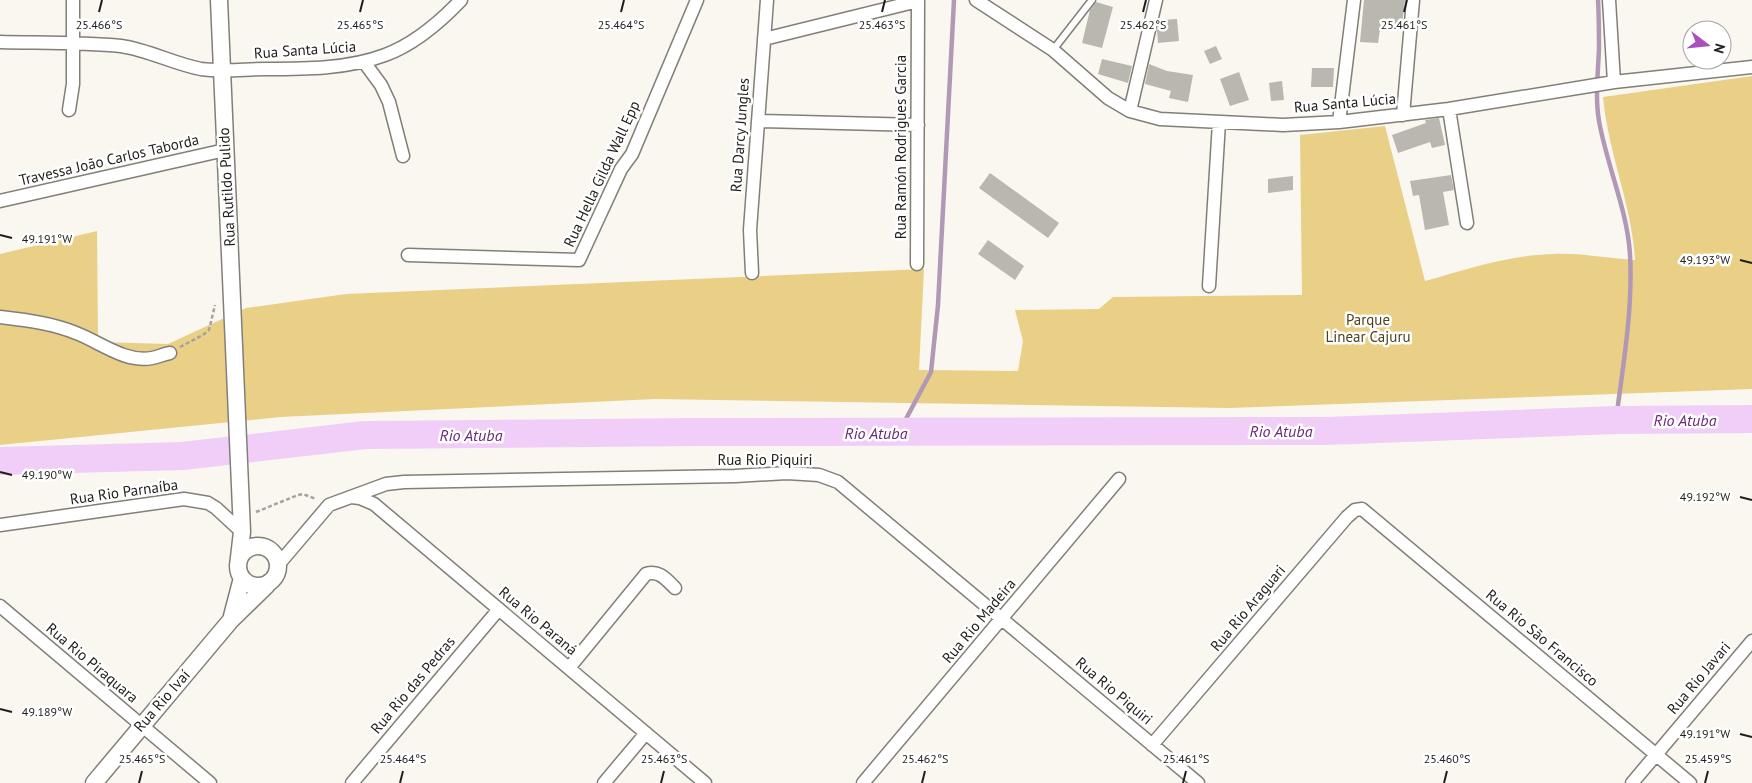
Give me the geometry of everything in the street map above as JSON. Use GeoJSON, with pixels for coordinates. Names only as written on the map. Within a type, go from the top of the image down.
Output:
{"type":"FeatureCollection","features":[{"type":"Feature","properties":{"kind":"street"},"geometry":{"type":"LineString","coordinates":[[69,110],[73,84],[73,0]]}},
{"type":"Feature","properties":{"kind":"street","name":"Rua Rutildo Pulido"},"geometry":{"type":"LineString","coordinates":[[219,0],[242,518]]}},
{"type":"Feature","properties":{"kind":"street","name":"Rua Santa Lúcia"},"geometry":{"type":"LineString","coordinates":[[0,42],[123,46],[200,69],[301,68],[364,62],[387,55],[428,31],[461,0]]}},
{"type":"Feature","properties":{"kind":"street","name":"Rua Hella Gilda Wall Epp"},"geometry":{"type":"LineString","coordinates":[[408,255],[579,260],[621,169],[632,154],[697,0]]}},
{"type":"Feature","properties":{"kind":"street","name":"Rua Darcy Jungles"},"geometry":{"type":"LineString","coordinates":[[752,273],[750,230],[767,0]]}},
{"type":"Feature","properties":{"kind":"street"},"geometry":{"type":"LineString","coordinates":[[764,40],[918,0]]}},
{"type":"Feature","properties":{"kind":"street","name":"Rua Ramón Rodrigues Garcia"},"geometry":{"type":"LineString","coordinates":[[917,264],[918,0]]}},
{"type":"Feature","properties":{"kind":"street","name":"Rua Santa Lúcia"},"geometry":{"type":"LineString","coordinates":[[976,0],[1052,50],[1108,98],[1130,111],[1160,118],[1283,125],[1339,122],[1449,109],[1614,82],[1752,67]]}},
{"type":"Feature","properties":{"kind":"street"},"geometry":{"type":"LineString","coordinates":[[1130,111],[1156,0]]}},
{"type":"Feature","properties":{"kind":"street"},"geometry":{"type":"LineString","coordinates":[[1339,122],[1354,0]]}},
{"type":"Feature","properties":{"kind":"street"},"geometry":{"type":"LineString","coordinates":[[1403,114],[1414,0]]}},
{"type":"Feature","properties":{"kind":"street"},"geometry":{"type":"LineString","coordinates":[[1609,0],[1614,82]]}},
{"type":"Feature","properties":{"kind":"street"},"geometry":{"type":"LineString","coordinates":[[364,62],[381,85],[389,102],[403,156]]}},
{"type":"Feature","properties":{"kind":"street"},"geometry":{"type":"LineString","coordinates":[[1449,109],[1467,224]]}},
{"type":"Feature","properties":{"kind":"street"},"geometry":{"type":"LineString","coordinates":[[758,121],[918,124]]}},
{"type":"Feature","properties":{"kind":"street"},"geometry":{"type":"LineString","coordinates":[[1209,286],[1219,122]]}},
{"type":"Feature","properties":{"kind":"street","name":"Travessa João Carlos Taborda"},"geometry":{"type":"LineString","coordinates":[[0,201],[225,150]]}},
{"type":"Feature","properties":{"kind":"street"},"geometry":{"type":"LineString","coordinates":[[0,317],[55,326],[76,333],[122,354],[137,358],[152,358],[170,352]]}},
{"type":"Feature","properties":{"kind":"street","name":"Rua Rio Piquiri"},"geometry":{"type":"LineString","coordinates":[[344,498],[386,484],[404,482],[735,476],[787,473],[819,475],[838,482],[1198,783]]}},
{"type":"Feature","properties":{"kind":"street","name":"Rua Rio Madeira"},"geometry":{"type":"LineString","coordinates":[[863,783],[1119,479]]}},
{"type":"Feature","properties":{"kind":"street"},"geometry":{"type":"LineString","coordinates":[[278,565],[329,505],[344,498]]}},
{"type":"Feature","properties":{"kind":"street","name":"Rua Rio Paraná"},"geometry":{"type":"LineString","coordinates":[[344,498],[360,498],[374,504],[705,783]]}},
{"type":"Feature","properties":{"kind":"street","name":"Rua Rio Parnaíba"},"geometry":{"type":"LineString","coordinates":[[0,525],[184,499],[208,503],[242,518]]}},
{"type":"Feature","properties":{"kind":"street","name":"Rua Rio Araguari"},"geometry":{"type":"LineString","coordinates":[[1152,745],[1347,517],[1355,510],[1362,509],[1374,519]]}},
{"type":"Feature","properties":{"kind":"street"},"geometry":{"type":"LineString","coordinates":[[242,518],[277,558],[278,565]]}},
{"type":"Feature","properties":{"kind":"street","name":"Rua Rio Ivaí"},"geometry":{"type":"LineString","coordinates":[[231,620],[240,572],[242,518]]}},
{"type":"Feature","properties":{"kind":"street","name":"Rua Rio São Francisco"},"geometry":{"type":"LineString","coordinates":[[1374,519],[1690,783]]}},
{"type":"Feature","properties":{"kind":"street"},"geometry":{"type":"LineString","coordinates":[[267,585],[253,586],[240,572],[240,558],[245,551],[252,547],[268,548]]}},
{"type":"Feature","properties":{"kind":"street","name":"Rua Rio Ivaí"},"geometry":{"type":"LineString","coordinates":[[94,783],[231,620],[273,580],[277,573],[278,565]]}},
{"type":"Feature","properties":{"kind":"street"},"geometry":{"type":"LineString","coordinates":[[569,668],[646,574],[653,572],[660,574],[675,588]]}},
{"type":"Feature","properties":{"kind":"street","name":"Rua Rio Piraquara"},"geometry":{"type":"LineString","coordinates":[[0,606],[210,783]]}},
{"type":"Feature","properties":{"kind":"street","name":"Rua Rio das Pedras"},"geometry":{"type":"LineString","coordinates":[[352,783],[499,609]]}},
{"type":"Feature","properties":{"kind":"street","name":"Rua Rio Javari"},"geometry":{"type":"LineString","coordinates":[[1632,783],[1752,641]]}},
{"type":"Feature","properties":{"kind":"street"},"geometry":{"type":"LineString","coordinates":[[604,783],[646,733]]}},
{"type":"Feature","properties":{"kind":"lane"},"geometry":{"type":"LineString","coordinates":[[1052,50],[1092,0]]}},
{"type":"Feature","properties":{"kind":"path"},"geometry":{"type":"LineString","coordinates":[[170,352],[209,330],[216,302]]}},
{"type":"Feature","properties":{"kind":"path"},"geometry":{"type":"LineString","coordinates":[[242,518],[303,494],[329,505]]}},
{"type":"Feature","properties":{"kind":"green space","name":"Parque Linear Cajuru"},"geometry":{"type":"Polygon","coordinates":[[[1752,76],[1752,389],[1229,408],[655,399],[281,417],[0,445],[0,254],[97,231],[98,342],[168,344],[246,308],[346,294],[924,269],[919,370],[1018,371],[1023,341],[1015,310],[1099,309],[1113,297],[1302,295],[1300,135],[1385,126],[1425,281],[1489,263],[1537,255],[1574,254],[1635,260],[1629,219],[1610,138],[1603,97],[1752,76]]]}},
{"type":"Feature","properties":{"kind":"building"},"geometry":{"type":"Polygon","coordinates":[[[1364,0],[1405,0],[1402,25],[1381,23],[1378,43],[1360,42],[1364,0]]]}},
{"type":"Feature","properties":{"kind":"building"},"geometry":{"type":"Polygon","coordinates":[[[1096,2],[1113,7],[1102,48],[1082,43],[1090,10],[1096,2]]]}},
{"type":"Feature","properties":{"kind":"building"},"geometry":{"type":"Polygon","coordinates":[[[1177,19],[1179,41],[1158,43],[1157,31],[1160,20],[1177,19]]]}},
{"type":"Feature","properties":{"kind":"building"},"geometry":{"type":"Polygon","coordinates":[[[1216,46],[1222,59],[1210,64],[1204,51],[1216,46]]]}},
{"type":"Feature","properties":{"kind":"building"},"geometry":{"type":"Polygon","coordinates":[[[1102,59],[1132,66],[1128,83],[1098,74],[1102,59]]]}},
{"type":"Feature","properties":{"kind":"building"},"geometry":{"type":"Polygon","coordinates":[[[1149,64],[1167,71],[1193,75],[1188,102],[1169,98],[1171,91],[1145,84],[1149,64]]]}},
{"type":"Feature","properties":{"kind":"building"},"geometry":{"type":"Polygon","coordinates":[[[1312,68],[1334,68],[1333,87],[1311,87],[1312,68]]]}},
{"type":"Feature","properties":{"kind":"building"},"geometry":{"type":"Polygon","coordinates":[[[1239,72],[1249,100],[1230,106],[1220,79],[1239,72]]]}},
{"type":"Feature","properties":{"kind":"building"},"geometry":{"type":"Polygon","coordinates":[[[1282,81],[1284,100],[1271,101],[1269,83],[1282,81]]]}},
{"type":"Feature","properties":{"kind":"building"},"geometry":{"type":"Polygon","coordinates":[[[1439,118],[1445,145],[1432,148],[1430,142],[1398,153],[1392,135],[1426,123],[1425,120],[1439,118]]]}},
{"type":"Feature","properties":{"kind":"building"},"geometry":{"type":"Polygon","coordinates":[[[990,173],[1059,223],[1048,238],[979,188],[990,173]]]}},
{"type":"Feature","properties":{"kind":"building"},"geometry":{"type":"Polygon","coordinates":[[[1451,175],[1454,190],[1443,192],[1449,225],[1425,230],[1419,195],[1413,196],[1410,181],[1451,175]]]}},
{"type":"Feature","properties":{"kind":"building"},"geometry":{"type":"Polygon","coordinates":[[[1293,176],[1293,190],[1268,193],[1268,179],[1293,176]]]}},
{"type":"Feature","properties":{"kind":"building"},"geometry":{"type":"Polygon","coordinates":[[[988,240],[1024,266],[1015,280],[978,254],[988,240]]]}},
{"type":"Feature","properties":{"kind":"waterway"},"geometry":{"type":"LineString","coordinates":[[899,432],[931,372],[938,305],[954,0]]}},
{"type":"Feature","properties":{"kind":"waterway"},"geometry":{"type":"LineString","coordinates":[[1598,0],[1597,103],[1599,121],[1625,221],[1631,275],[1629,317],[1616,420]]}},
{"type":"Feature","properties":{"kind":"waterway","name":"Rio Atuba"},"geometry":{"type":"LineString","coordinates":[[0,461],[183,456],[365,435],[697,432],[1326,431],[1616,420],[1752,419]]}}]}
